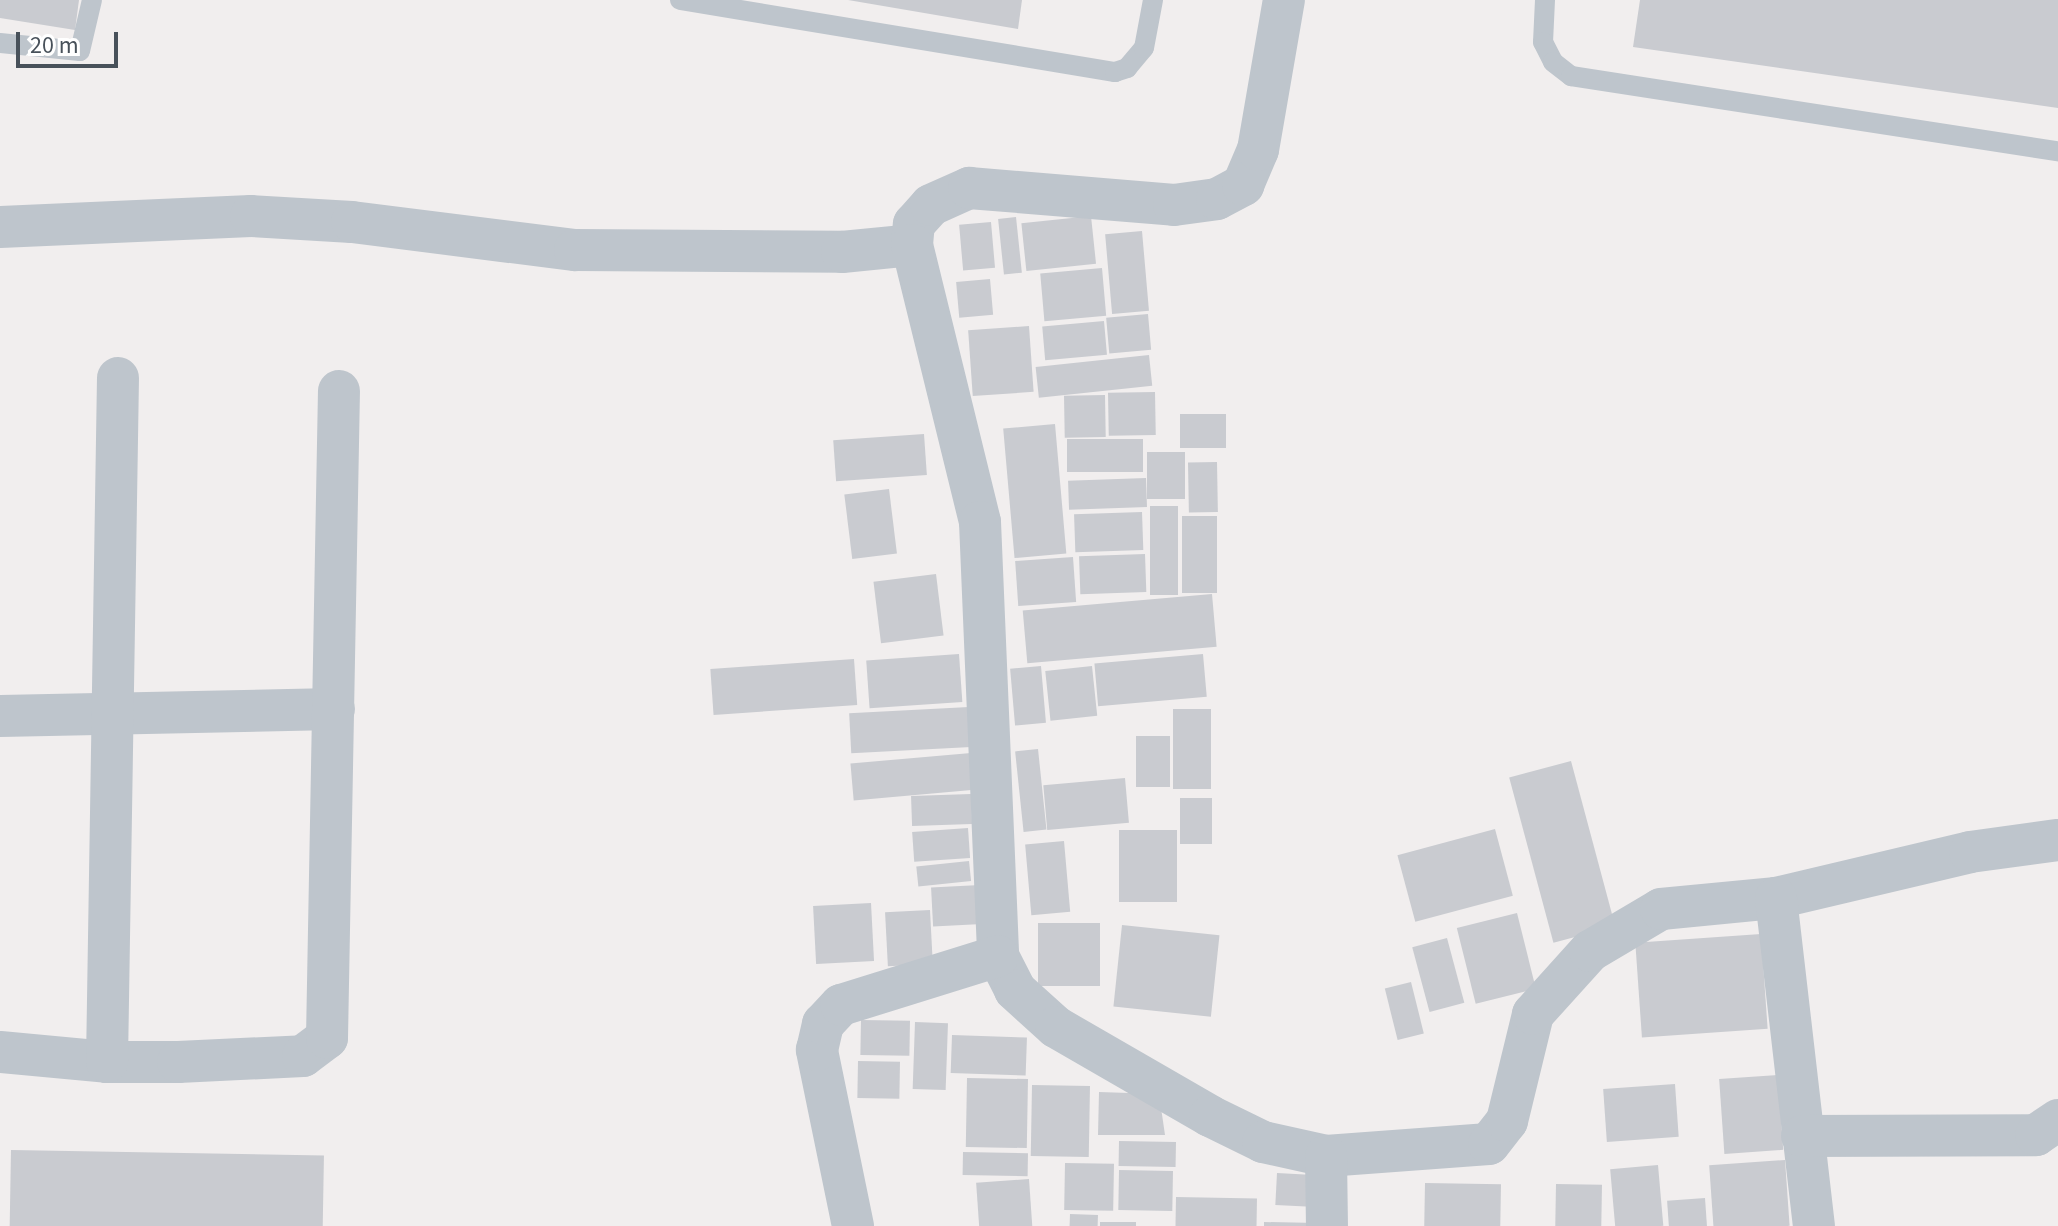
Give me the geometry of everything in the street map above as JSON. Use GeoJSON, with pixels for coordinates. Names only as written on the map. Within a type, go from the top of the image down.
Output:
{"type":"FeatureCollection","features":[{"type":"Feature","properties":{"kind":"street"},"geometry":{"type":"LineString","coordinates":[[1284,0],[1258,150],[1243,185],[1217,199],[1174,205],[969,188],[931,205],[914,224],[912,245],[980,522],[998,956],[1015,990],[1056,1027],[1263,1142],[1326,1156],[1489,1144],[1507,1121],[1533,1014],[1590,951],[1661,909],[1776,898],[1970,852],[2058,840]]}},
{"type":"Feature","properties":{"kind":"street"},"geometry":{"type":"LineString","coordinates":[[0,227],[251,216],[352,222],[575,250],[842,252],[912,245]]}},
{"type":"Feature","properties":{"kind":"street"},"geometry":{"type":"LineString","coordinates":[[107,1062],[118,378]]}},
{"type":"Feature","properties":{"kind":"street"},"geometry":{"type":"LineString","coordinates":[[0,1052],[107,1062],[303,1056],[327,1038],[339,391]]}},
{"type":"Feature","properties":{"kind":"street"},"geometry":{"type":"LineString","coordinates":[[0,716],[334,709]]}},
{"type":"Feature","properties":{"kind":"street"},"geometry":{"type":"LineString","coordinates":[[1776,898],[1814,1226]]}},
{"type":"Feature","properties":{"kind":"street"},"geometry":{"type":"LineString","coordinates":[[853,1226],[817,1050],[823,1024],[841,1005],[998,956]]}},
{"type":"Feature","properties":{"kind":"street"},"geometry":{"type":"LineString","coordinates":[[1802,1136],[2036,1135],[2058,1120]]}},
{"type":"Feature","properties":{"kind":"street"},"geometry":{"type":"LineString","coordinates":[[1326,1156],[1327,1226]]}},
{"type":"Feature","properties":{"kind":"lane"},"geometry":{"type":"LineString","coordinates":[[0,43],[80,51],[92,0]]}},
{"type":"Feature","properties":{"kind":"lane"},"geometry":{"type":"LineString","coordinates":[[680,0],[1115,72],[1127,68],[1144,48],[1153,0]]}},
{"type":"Feature","properties":{"kind":"lane"},"geometry":{"type":"LineString","coordinates":[[1545,0],[1543,42],[1553,62],[1571,76],[2058,151]]}},
{"type":"Feature","properties":{"kind":"building"},"geometry":{"type":"Polygon","coordinates":[[[0,0],[79,0],[75,30],[0,18],[0,0]]]}},
{"type":"Feature","properties":{"kind":"building"},"geometry":{"type":"Polygon","coordinates":[[[848,0],[1022,0],[1018,29],[848,0]]]}},
{"type":"Feature","properties":{"kind":"building"},"geometry":{"type":"Polygon","coordinates":[[[1640,0],[2058,0],[2058,108],[1633,47],[1640,0]]]}},
{"type":"Feature","properties":{"kind":"building"},"geometry":{"type":"Polygon","coordinates":[[[1091,216],[1096,264],[1026,271],[1021,223],[1091,216]]]}},
{"type":"Feature","properties":{"kind":"building"},"geometry":{"type":"Polygon","coordinates":[[[1016,217],[1022,273],[1004,275],[998,219],[1016,217]]]}},
{"type":"Feature","properties":{"kind":"building"},"geometry":{"type":"Polygon","coordinates":[[[991,222],[995,268],[963,271],[959,225],[991,222]]]}},
{"type":"Feature","properties":{"kind":"building"},"geometry":{"type":"Polygon","coordinates":[[[1142,231],[1149,311],[1112,314],[1105,234],[1142,231]]]}},
{"type":"Feature","properties":{"kind":"building"},"geometry":{"type":"Polygon","coordinates":[[[1102,268],[1106,316],[1044,321],[1040,273],[1102,268]]]}},
{"type":"Feature","properties":{"kind":"building"},"geometry":{"type":"Polygon","coordinates":[[[990,279],[993,315],[959,318],[956,282],[990,279]]]}},
{"type":"Feature","properties":{"kind":"building"},"geometry":{"type":"Polygon","coordinates":[[[1148,314],[1151,350],[1109,354],[1106,318],[1148,314]]]}},
{"type":"Feature","properties":{"kind":"building"},"geometry":{"type":"Polygon","coordinates":[[[1104,321],[1107,355],[1045,360],[1042,326],[1104,321]]]}},
{"type":"Feature","properties":{"kind":"building"},"geometry":{"type":"Polygon","coordinates":[[[1029,326],[1034,392],[973,396],[968,330],[1029,326]]]}},
{"type":"Feature","properties":{"kind":"building"},"geometry":{"type":"Polygon","coordinates":[[[1149,355],[1152,386],[1039,398],[1036,367],[1149,355]]]}},
{"type":"Feature","properties":{"kind":"building"},"geometry":{"type":"Polygon","coordinates":[[[1155,392],[1156,435],[1109,436],[1108,393],[1155,392]]]}},
{"type":"Feature","properties":{"kind":"building"},"geometry":{"type":"Polygon","coordinates":[[[1105,395],[1106,437],[1065,438],[1064,396],[1105,395]]]}},
{"type":"Feature","properties":{"kind":"building"},"geometry":{"type":"Polygon","coordinates":[[[1180,414],[1226,414],[1226,448],[1180,448],[1180,414]]]}},
{"type":"Feature","properties":{"kind":"building"},"geometry":{"type":"Polygon","coordinates":[[[1055,424],[1066,554],[1015,558],[1003,429],[1055,424]]]}},
{"type":"Feature","properties":{"kind":"building"},"geometry":{"type":"Polygon","coordinates":[[[924,434],[927,475],[836,481],[833,440],[924,434]]]}},
{"type":"Feature","properties":{"kind":"building"},"geometry":{"type":"Polygon","coordinates":[[[1067,439],[1143,439],[1143,472],[1067,472],[1067,439]]]}},
{"type":"Feature","properties":{"kind":"building"},"geometry":{"type":"Polygon","coordinates":[[[1147,452],[1185,452],[1185,499],[1147,499],[1147,452]]]}},
{"type":"Feature","properties":{"kind":"building"},"geometry":{"type":"Polygon","coordinates":[[[1217,462],[1218,512],[1189,512],[1188,463],[1217,462]]]}},
{"type":"Feature","properties":{"kind":"building"},"geometry":{"type":"Polygon","coordinates":[[[1146,478],[1147,507],[1069,510],[1068,481],[1146,478]]]}},
{"type":"Feature","properties":{"kind":"building"},"geometry":{"type":"Polygon","coordinates":[[[889,489],[897,554],[852,559],[844,494],[889,489]]]}},
{"type":"Feature","properties":{"kind":"building"},"geometry":{"type":"Polygon","coordinates":[[[1150,506],[1178,506],[1178,595],[1150,595],[1150,506]]]}},
{"type":"Feature","properties":{"kind":"building"},"geometry":{"type":"Polygon","coordinates":[[[1142,512],[1143,550],[1075,552],[1074,514],[1142,512]]]}},
{"type":"Feature","properties":{"kind":"building"},"geometry":{"type":"Polygon","coordinates":[[[1182,516],[1217,516],[1217,593],[1182,593],[1182,516]]]}},
{"type":"Feature","properties":{"kind":"building"},"geometry":{"type":"Polygon","coordinates":[[[1145,554],[1146,592],[1080,594],[1079,556],[1145,554]]]}},
{"type":"Feature","properties":{"kind":"building"},"geometry":{"type":"Polygon","coordinates":[[[1073,557],[1076,602],[1018,606],[1015,561],[1073,557]]]}},
{"type":"Feature","properties":{"kind":"building"},"geometry":{"type":"Polygon","coordinates":[[[936,574],[944,636],[881,643],[873,582],[936,574]]]}},
{"type":"Feature","properties":{"kind":"building"},"geometry":{"type":"Polygon","coordinates":[[[1212,594],[1217,647],[1027,663],[1023,611],[1212,594]]]}},
{"type":"Feature","properties":{"kind":"building"},"geometry":{"type":"Polygon","coordinates":[[[959,654],[962,702],[870,708],[866,660],[959,654]]]}},
{"type":"Feature","properties":{"kind":"building"},"geometry":{"type":"Polygon","coordinates":[[[1203,654],[1207,697],[1098,706],[1094,663],[1203,654]]]}},
{"type":"Feature","properties":{"kind":"building"},"geometry":{"type":"Polygon","coordinates":[[[854,659],[857,705],[714,715],[710,669],[854,659]]]}},
{"type":"Feature","properties":{"kind":"building"},"geometry":{"type":"Polygon","coordinates":[[[1041,666],[1046,723],[1015,725],[1010,669],[1041,666]]]}},
{"type":"Feature","properties":{"kind":"building"},"geometry":{"type":"Polygon","coordinates":[[[1092,666],[1097,716],[1050,721],[1045,671],[1092,666]]]}},
{"type":"Feature","properties":{"kind":"building"},"geometry":{"type":"Polygon","coordinates":[[[969,707],[971,747],[851,753],[849,713],[969,707]]]}},
{"type":"Feature","properties":{"kind":"building"},"geometry":{"type":"Polygon","coordinates":[[[1173,709],[1211,709],[1211,789],[1173,789],[1173,709]]]}},
{"type":"Feature","properties":{"kind":"building"},"geometry":{"type":"Polygon","coordinates":[[[1136,736],[1170,736],[1170,787],[1136,787],[1136,736]]]}},
{"type":"Feature","properties":{"kind":"building"},"geometry":{"type":"Polygon","coordinates":[[[1038,749],[1046,830],[1024,832],[1015,751],[1038,749]]]}},
{"type":"Feature","properties":{"kind":"building"},"geometry":{"type":"Polygon","coordinates":[[[971,753],[974,790],[854,800],[850,764],[971,753]]]}},
{"type":"Feature","properties":{"kind":"building"},"geometry":{"type":"Polygon","coordinates":[[[1571,761],[1615,926],[1553,943],[1509,778],[1571,761]]]}},
{"type":"Feature","properties":{"kind":"building"},"geometry":{"type":"Polygon","coordinates":[[[1125,778],[1129,823],[1047,830],[1043,785],[1125,778]]]}},
{"type":"Feature","properties":{"kind":"building"},"geometry":{"type":"Polygon","coordinates":[[[971,794],[972,824],[912,826],[911,796],[971,794]]]}},
{"type":"Feature","properties":{"kind":"building"},"geometry":{"type":"Polygon","coordinates":[[[1180,798],[1212,798],[1212,844],[1180,844],[1180,798]]]}},
{"type":"Feature","properties":{"kind":"building"},"geometry":{"type":"Polygon","coordinates":[[[968,828],[970,858],[914,862],[912,832],[968,828]]]}},
{"type":"Feature","properties":{"kind":"building"},"geometry":{"type":"Polygon","coordinates":[[[1495,829],[1513,896],[1415,922],[1397,855],[1495,829]]]}},
{"type":"Feature","properties":{"kind":"building"},"geometry":{"type":"Polygon","coordinates":[[[1119,830],[1177,830],[1177,902],[1119,902],[1119,830]]]}},
{"type":"Feature","properties":{"kind":"building"},"geometry":{"type":"Polygon","coordinates":[[[1064,841],[1070,912],[1031,915],[1025,844],[1064,841]]]}},
{"type":"Feature","properties":{"kind":"building"},"geometry":{"type":"Polygon","coordinates":[[[969,861],[971,881],[918,886],[916,867],[969,861]]]}},
{"type":"Feature","properties":{"kind":"building"},"geometry":{"type":"Polygon","coordinates":[[[980,885],[982,924],[933,927],[931,888],[980,885]]]}},
{"type":"Feature","properties":{"kind":"building"},"geometry":{"type":"Polygon","coordinates":[[[871,903],[874,961],[816,964],[813,906],[871,903]]]}},
{"type":"Feature","properties":{"kind":"building"},"geometry":{"type":"Polygon","coordinates":[[[930,910],[933,964],[888,966],[885,912],[930,910]]]}},
{"type":"Feature","properties":{"kind":"building"},"geometry":{"type":"Polygon","coordinates":[[[1517,913],[1536,989],[1476,1004],[1457,928],[1517,913]]]}},
{"type":"Feature","properties":{"kind":"building"},"geometry":{"type":"Polygon","coordinates":[[[1038,923],[1100,923],[1100,986],[1038,986],[1038,923]]]}},
{"type":"Feature","properties":{"kind":"building"},"geometry":{"type":"Polygon","coordinates":[[[1122,925],[1219,935],[1211,1017],[1113,1007],[1122,925]]]}},
{"type":"Feature","properties":{"kind":"building"},"geometry":{"type":"Polygon","coordinates":[[[1761,934],[1768,1029],[1642,1038],[1635,943],[1761,934]]]}},
{"type":"Feature","properties":{"kind":"building"},"geometry":{"type":"Polygon","coordinates":[[[1447,938],[1464,1003],[1430,1012],[1412,947],[1447,938]]]}},
{"type":"Feature","properties":{"kind":"building"},"geometry":{"type":"Polygon","coordinates":[[[1411,982],[1424,1033],[1398,1040],[1385,989],[1411,982]]]}},
{"type":"Feature","properties":{"kind":"building"},"geometry":{"type":"Polygon","coordinates":[[[861,1020],[910,1021],[909,1056],[860,1055],[861,1020]]]}},
{"type":"Feature","properties":{"kind":"building"},"geometry":{"type":"Polygon","coordinates":[[[915,1022],[948,1023],[946,1090],[913,1089],[915,1022]]]}},
{"type":"Feature","properties":{"kind":"building"},"geometry":{"type":"Polygon","coordinates":[[[952,1035],[1027,1038],[1026,1076],[951,1073],[952,1035]]]}},
{"type":"Feature","properties":{"kind":"building"},"geometry":{"type":"Polygon","coordinates":[[[858,1061],[900,1062],[899,1099],[857,1098],[858,1061]]]}},
{"type":"Feature","properties":{"kind":"building"},"geometry":{"type":"Polygon","coordinates":[[[1778,1075],[1783,1150],[1724,1154],[1719,1079],[1778,1075]]]}},
{"type":"Feature","properties":{"kind":"building"},"geometry":{"type":"Polygon","coordinates":[[[967,1078],[1028,1079],[1027,1148],[966,1147],[967,1078]]]}},
{"type":"Feature","properties":{"kind":"building"},"geometry":{"type":"Polygon","coordinates":[[[1675,1084],[1679,1137],[1607,1142],[1603,1089],[1675,1084]]]}},
{"type":"Feature","properties":{"kind":"building"},"geometry":{"type":"Polygon","coordinates":[[[1032,1085],[1090,1086],[1089,1157],[1031,1156],[1032,1085]]]}},
{"type":"Feature","properties":{"kind":"building"},"geometry":{"type":"Polygon","coordinates":[[[1099,1092],[1159,1094],[1165,1135],[1098,1135],[1099,1092]]]}},
{"type":"Feature","properties":{"kind":"building"},"geometry":{"type":"Polygon","coordinates":[[[1119,1141],[1176,1142],[1176,1167],[1119,1166],[1119,1141]]]}},
{"type":"Feature","properties":{"kind":"building"},"geometry":{"type":"Polygon","coordinates":[[[11,1150],[324,1155],[323,1226],[10,1226],[11,1150]]]}},
{"type":"Feature","properties":{"kind":"building"},"geometry":{"type":"Polygon","coordinates":[[[963,1152],[1028,1153],[1028,1176],[963,1175],[963,1152]]]}},
{"type":"Feature","properties":{"kind":"building"},"geometry":{"type":"Polygon","coordinates":[[[1785,1160],[1790,1226],[1713,1226],[1709,1165],[1785,1160]]]}},
{"type":"Feature","properties":{"kind":"building"},"geometry":{"type":"Polygon","coordinates":[[[1065,1163],[1114,1164],[1113,1211],[1064,1210],[1065,1163]]]}},
{"type":"Feature","properties":{"kind":"building"},"geometry":{"type":"Polygon","coordinates":[[[1658,1165],[1663,1226],[1615,1226],[1610,1169],[1658,1165]]]}},
{"type":"Feature","properties":{"kind":"building"},"geometry":{"type":"Polygon","coordinates":[[[1119,1170],[1173,1171],[1172,1211],[1118,1210],[1119,1170]]]}},
{"type":"Feature","properties":{"kind":"building"},"geometry":{"type":"Polygon","coordinates":[[[1277,1173],[1318,1175],[1316,1207],[1275,1205],[1277,1173]]]}},
{"type":"Feature","properties":{"kind":"building"},"geometry":{"type":"Polygon","coordinates":[[[1029,1179],[1032,1226],[979,1226],[976,1183],[1029,1179]]]}},
{"type":"Feature","properties":{"kind":"building"},"geometry":{"type":"Polygon","coordinates":[[[1425,1183],[1501,1184],[1500,1226],[1424,1226],[1425,1183]]]}},
{"type":"Feature","properties":{"kind":"building"},"geometry":{"type":"Polygon","coordinates":[[[1556,1184],[1602,1185],[1601,1226],[1555,1226],[1556,1184]]]}},
{"type":"Feature","properties":{"kind":"building"},"geometry":{"type":"Polygon","coordinates":[[[1176,1197],[1257,1198],[1257,1226],[1175,1226],[1176,1197]]]}},
{"type":"Feature","properties":{"kind":"building"},"geometry":{"type":"Polygon","coordinates":[[[1705,1198],[1707,1226],[1669,1226],[1667,1201],[1705,1198]]]}},
{"type":"Feature","properties":{"kind":"building"},"geometry":{"type":"Polygon","coordinates":[[[1070,1214],[1098,1215],[1098,1226],[1070,1226],[1070,1214]]]}},
{"type":"Feature","properties":{"kind":"building"},"geometry":{"type":"Polygon","coordinates":[[[1100,1222],[1136,1222],[1136,1226],[1100,1226],[1100,1222]]]}},
{"type":"Feature","properties":{"kind":"building"},"geometry":{"type":"Polygon","coordinates":[[[1264,1222],[1318,1223],[1318,1226],[1264,1226],[1264,1222]]]}}]}
